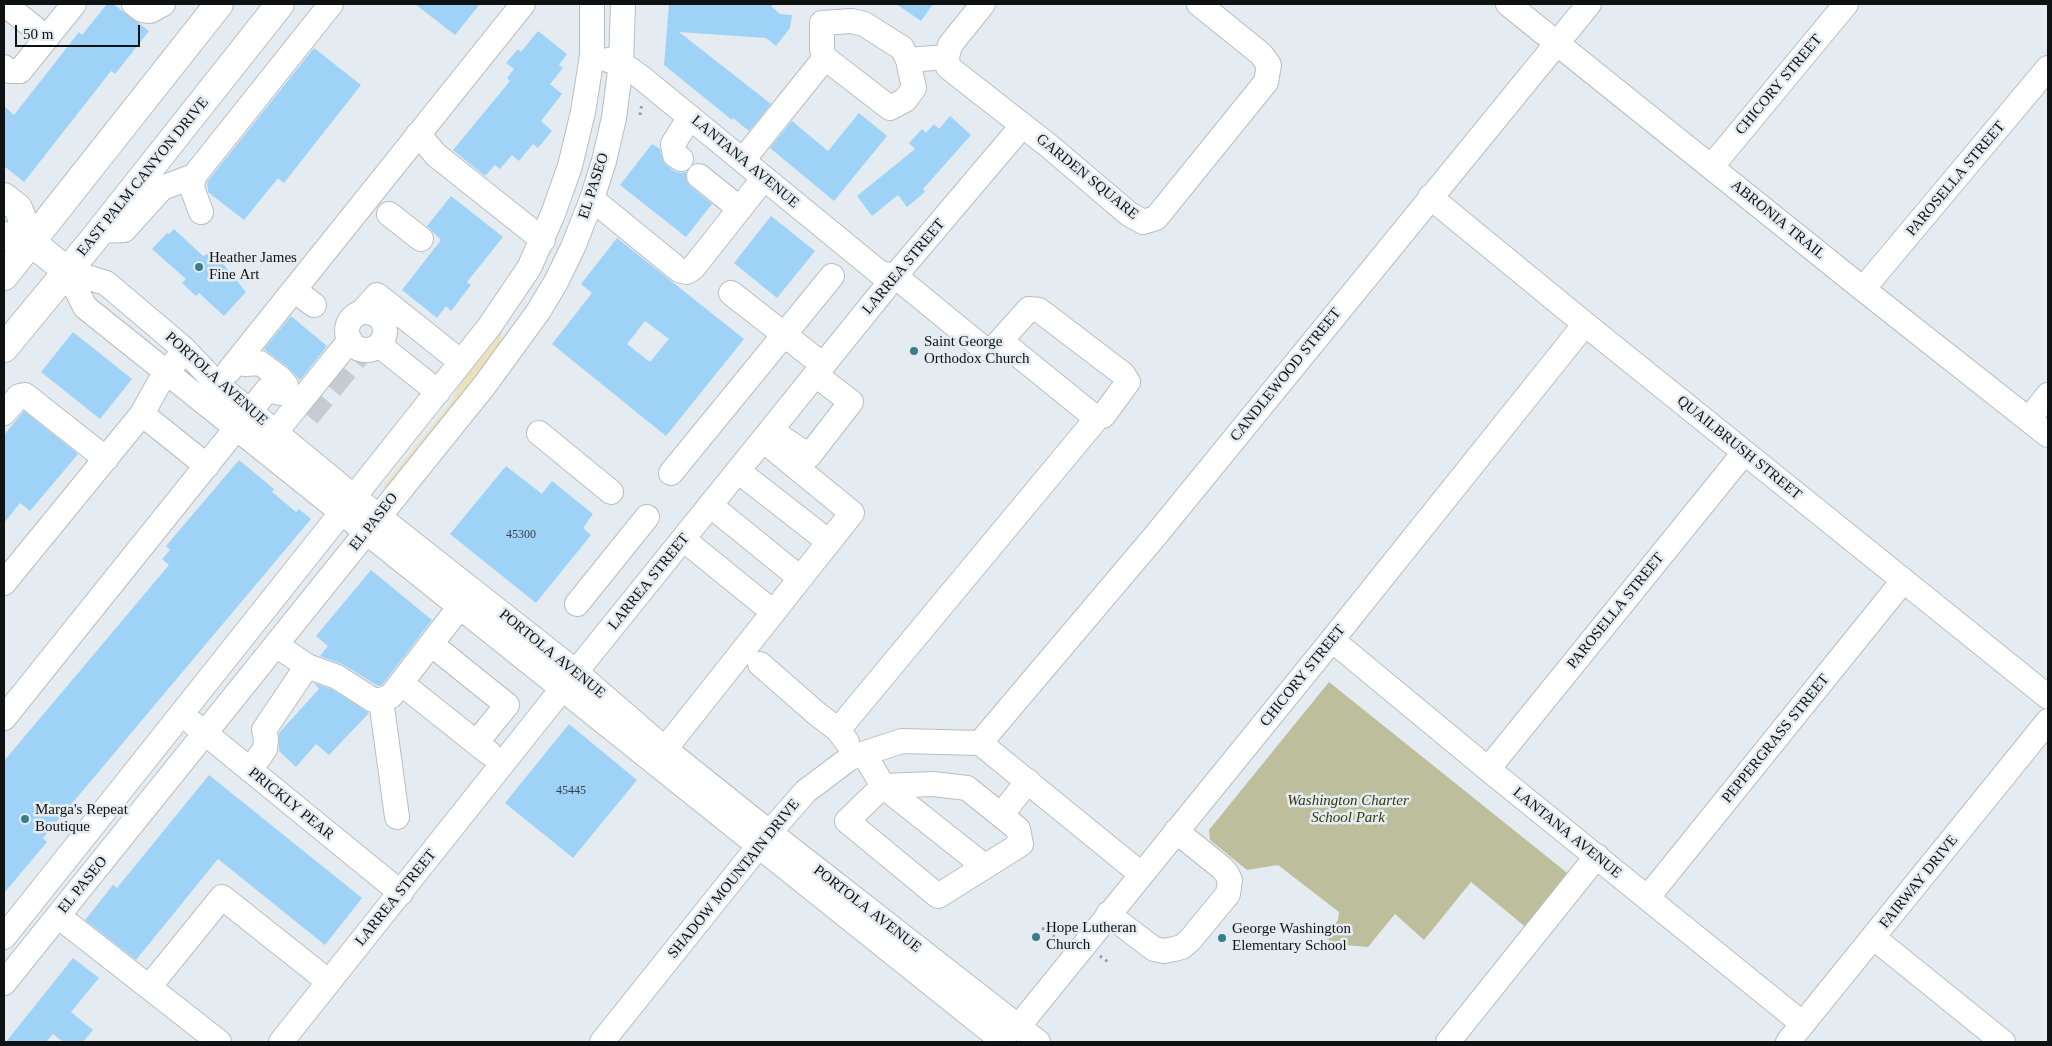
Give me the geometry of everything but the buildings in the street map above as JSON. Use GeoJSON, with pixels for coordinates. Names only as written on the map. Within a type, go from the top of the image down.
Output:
{"type":"FeatureCollection","features":[{"type":"Feature","properties":{"kind":"main road"},"geometry":{"type":"LineString","coordinates":[[4,276],[218,4]]}},
{"type":"Feature","properties":{"kind":"main road","name":"EAST PALM CANYON DRIVE"},"geometry":{"type":"LineString","coordinates":[[4,348],[67,271],[112,230],[280,4]]}},
{"type":"Feature","properties":{"kind":"main road"},"geometry":{"type":"LineString","coordinates":[[4,197],[18,208],[31,242]]}},
{"type":"Feature","properties":{"kind":"main road","name":"PORTOLA AVENUE"},"geometry":{"type":"LineString","coordinates":[[4,236],[31,242],[67,271]]}},
{"type":"Feature","properties":{"kind":"street"},"geometry":{"type":"LineString","coordinates":[[4,67],[9,71],[20,72],[74,4]]}},
{"type":"Feature","properties":{"kind":"street"},"geometry":{"type":"LineString","coordinates":[[134,4],[142,10],[150,10],[163,4]]}},
{"type":"Feature","properties":{"kind":"street"},"geometry":{"type":"LineString","coordinates":[[201,212],[192,188],[194,176],[331,4]]}},
{"type":"Feature","properties":{"kind":"street"},"geometry":{"type":"LineString","coordinates":[[218,385],[523,4]]}},
{"type":"Feature","properties":{"kind":"street","name":"EL PASEO"},"geometry":{"type":"LineString","coordinates":[[4,983],[276,645],[438,392],[489,327],[529,268],[543,240],[570,166],[583,112],[592,56],[592,4]]}},
{"type":"Feature","properties":{"kind":"street","name":"EL PASEO"},"geometry":{"type":"LineString","coordinates":[[4,936],[314,546],[412,474],[513,347],[538,312],[556,282],[592,199],[604,162],[614,118],[621,63],[623,4]]}},
{"type":"Feature","properties":{"kind":"street"},"geometry":{"type":"LineString","coordinates":[[908,60],[947,57],[950,45],[983,4]]}},
{"type":"Feature","properties":{"kind":"street","name":"GARDEN SQUARE"},"geometry":{"type":"LineString","coordinates":[[947,57],[948,67],[1130,214],[1143,222],[1156,218],[1266,82],[1270,65],[1261,54],[1199,4]]}},
{"type":"Feature","properties":{"kind":"street","name":"ABRONIA TRAIL"},"geometry":{"type":"LineString","coordinates":[[1508,4],[2048,435]]}},
{"type":"Feature","properties":{"kind":"street","name":"CANDLEWOOD STREET"},"geometry":{"type":"LineString","coordinates":[[980,743],[1156,535],[1589,4]]}},
{"type":"Feature","properties":{"kind":"street","name":"CHICORY STREET"},"geometry":{"type":"LineString","coordinates":[[1712,166],[1846,4]]}},
{"type":"Feature","properties":{"kind":"street"},"geometry":{"type":"LineString","coordinates":[[12,10],[47,38]]}},
{"type":"Feature","properties":{"kind":"street"},"geometry":{"type":"LineString","coordinates":[[852,21],[864,24],[902,48],[908,60],[914,88],[905,100],[890,108],[825,58],[822,50],[822,23],[852,21]]}},
{"type":"Feature","properties":{"kind":"street","name":"LANTANA AVENUE"},"geometry":{"type":"LineString","coordinates":[[592,56],[621,63],[690,117],[880,273],[895,276],[983,348],[994,348],[1001,341]]}},
{"type":"Feature","properties":{"kind":"street"},"geometry":{"type":"LineString","coordinates":[[743,160],[825,58]]}},
{"type":"Feature","properties":{"kind":"street","name":"PAROSELLA STREET"},"geometry":{"type":"LineString","coordinates":[[1863,289],[2048,68]]}},
{"type":"Feature","properties":{"kind":"street"},"geometry":{"type":"LineString","coordinates":[[681,159],[676,155],[673,144],[690,117]]}},
{"type":"Feature","properties":{"kind":"street","name":"LARREA STREET"},"geometry":{"type":"LineString","coordinates":[[281,1042],[569,680],[895,276],[1022,126]]}},
{"type":"Feature","properties":{"kind":"street"},"geometry":{"type":"LineString","coordinates":[[418,134],[436,155],[543,240]]}},
{"type":"Feature","properties":{"kind":"street"},"geometry":{"type":"LineString","coordinates":[[112,230],[162,188],[194,176]]}},
{"type":"Feature","properties":{"kind":"street"},"geometry":{"type":"LineString","coordinates":[[699,176],[740,209]]}},
{"type":"Feature","properties":{"kind":"street"},"geometry":{"type":"LineString","coordinates":[[592,199],[679,270],[687,272],[693,268],[764,178]]}},
{"type":"Feature","properties":{"kind":"street","name":"QUAILBRUSH STREET"},"geometry":{"type":"LineString","coordinates":[[1430,198],[2048,697]]}},
{"type":"Feature","properties":{"kind":"street"},"geometry":{"type":"LineString","coordinates":[[388,214],[421,240]]}},
{"type":"Feature","properties":{"kind":"street"},"geometry":{"type":"LineString","coordinates":[[513,347],[509,340],[509,325],[526,292],[530,280],[529,268]]}},
{"type":"Feature","properties":{"kind":"street","name":"PORTOLA AVENUE"},"geometry":{"type":"LineString","coordinates":[[67,271],[106,283],[184,349],[259,433]]}},
{"type":"Feature","properties":{"kind":"street","name":"PORTOLA AVENUE"},"geometry":{"type":"LineString","coordinates":[[67,271],[85,307],[167,372],[259,433],[360,514],[466,594],[764,839],[1011,1034],[1038,1042]]}},
{"type":"Feature","properties":{"kind":"street"},"geometry":{"type":"LineString","coordinates":[[671,473],[832,276]]}},
{"type":"Feature","properties":{"kind":"street"},"geometry":{"type":"LineString","coordinates":[[294,290],[314,305]]}},
{"type":"Feature","properties":{"kind":"street"},"geometry":{"type":"LineString","coordinates":[[731,293],[784,335],[851,402],[809,456],[767,435]]}},
{"type":"Feature","properties":{"kind":"street"},"geometry":{"type":"LineString","coordinates":[[369,303],[461,362]]}},
{"type":"Feature","properties":{"kind":"street"},"geometry":{"type":"LineString","coordinates":[[4,718],[207,466],[259,433],[363,347],[385,334],[383,322],[374,313],[369,303]]}},
{"type":"Feature","properties":{"kind":"street"},"geometry":{"type":"LineString","coordinates":[[369,303],[348,325],[347,331],[363,347],[438,392]]}},
{"type":"Feature","properties":{"kind":"street"},"geometry":{"type":"LineString","coordinates":[[1029,310],[1039,310],[1123,374],[1128,382],[1103,416],[1096,418],[1001,341],[1029,310]]}},
{"type":"Feature","properties":{"kind":"street","name":"CHICORY STREET"},"geometry":{"type":"LineString","coordinates":[[1011,1034],[1332,640],[1585,324]]}},
{"type":"Feature","properties":{"kind":"street"},"geometry":{"type":"LineString","coordinates":[[4,583],[142,414],[167,372],[184,349]]}},
{"type":"Feature","properties":{"kind":"street"},"geometry":{"type":"LineString","coordinates":[[238,360],[245,364],[260,364],[286,385],[286,389],[281,393],[267,390],[259,433]]}},
{"type":"Feature","properties":{"kind":"street"},"geometry":{"type":"LineString","coordinates":[[7,410],[19,396],[25,395],[106,458]]}},
{"type":"Feature","properties":{"kind":"street"},"geometry":{"type":"LineString","coordinates":[[2029,419],[2048,395]]}},
{"type":"Feature","properties":{"kind":"street"},"geometry":{"type":"LineString","coordinates":[[142,414],[207,466]]}},
{"type":"Feature","properties":{"kind":"street"},"geometry":{"type":"LineString","coordinates":[[259,433],[308,416]]}},
{"type":"Feature","properties":{"kind":"street"},"geometry":{"type":"LineString","coordinates":[[838,730],[1098,417]]}},
{"type":"Feature","properties":{"kind":"street"},"geometry":{"type":"LineString","coordinates":[[539,434],[611,492]]}},
{"type":"Feature","properties":{"kind":"street"},"geometry":{"type":"LineString","coordinates":[[665,749],[852,513],[767,435]]}},
{"type":"Feature","properties":{"kind":"street","name":"PAROSELLA STREET"},"geometry":{"type":"LineString","coordinates":[[1488,769],[1744,453]]}},
{"type":"Feature","properties":{"kind":"street"},"geometry":{"type":"LineString","coordinates":[[738,471],[829,542]]}},
{"type":"Feature","properties":{"kind":"street"},"geometry":{"type":"LineString","coordinates":[[710,505],[800,578]]}},
{"type":"Feature","properties":{"kind":"street"},"geometry":{"type":"LineString","coordinates":[[581,608],[651,520]]}},
{"type":"Feature","properties":{"kind":"street"},"geometry":{"type":"LineString","coordinates":[[684,539],[773,612]]}},
{"type":"Feature","properties":{"kind":"street","name":"PEPPERGRASS STREET"},"geometry":{"type":"LineString","coordinates":[[1648,897],[1903,581]]}},
{"type":"Feature","properties":{"kind":"street"},"geometry":{"type":"LineString","coordinates":[[276,645],[307,666],[337,677],[373,700],[382,700],[390,696],[431,644],[466,594]]}},
{"type":"Feature","properties":{"kind":"street","name":"LANTANA AVENUE"},"geometry":{"type":"LineString","coordinates":[[1332,640],[1803,1024]]}},
{"type":"Feature","properties":{"kind":"street"},"geometry":{"type":"LineString","coordinates":[[431,644],[507,705],[476,743]]}},
{"type":"Feature","properties":{"kind":"street"},"geometry":{"type":"LineString","coordinates":[[760,664],[816,714],[838,730],[883,786],[984,866]]}},
{"type":"Feature","properties":{"kind":"street"},"geometry":{"type":"LineString","coordinates":[[256,763],[266,739],[264,730],[307,666]]}},
{"type":"Feature","properties":{"kind":"street","name":"PORTOLA AVENUE"},"geometry":{"type":"LineString","coordinates":[[569,680],[665,749],[764,839]]}},
{"type":"Feature","properties":{"kind":"street"},"geometry":{"type":"LineString","coordinates":[[400,683],[503,764]]}},
{"type":"Feature","properties":{"kind":"street"},"geometry":{"type":"LineString","coordinates":[[382,700],[397,817]]}},
{"type":"Feature","properties":{"kind":"street","name":"PRICKLY PEAR"},"geometry":{"type":"LineString","coordinates":[[181,714],[205,733],[256,763],[400,893]]}},
{"type":"Feature","properties":{"kind":"street","name":"FAIRWAY DRIVE"},"geometry":{"type":"LineString","coordinates":[[1788,1042],[1874,938],[2048,720]]}},
{"type":"Feature","properties":{"kind":"street","name":"SHADOW MOUNTAIN DRIVE"},"geometry":{"type":"LineString","coordinates":[[602,1042],[764,839],[806,791],[857,756],[902,741],[980,743]]}},
{"type":"Feature","properties":{"kind":"street"},"geometry":{"type":"LineString","coordinates":[[980,743],[1141,874]]}},
{"type":"Feature","properties":{"kind":"street"},"geometry":{"type":"LineString","coordinates":[[1001,815],[1028,781]]}},
{"type":"Feature","properties":{"kind":"street"},"geometry":{"type":"LineString","coordinates":[[933,784],[967,788],[1018,829],[1020,844],[938,896],[847,821],[883,786],[933,784]]}},
{"type":"Feature","properties":{"kind":"street"},"geometry":{"type":"LineString","coordinates":[[1108,914],[1154,948],[1164,951],[1182,947],[1190,940],[1228,894],[1230,880],[1227,874],[1176,831]]}},
{"type":"Feature","properties":{"kind":"street"},"geometry":{"type":"LineString","coordinates":[[1448,1042],[1597,856]]}},
{"type":"Feature","properties":{"kind":"street"},"geometry":{"type":"LineString","coordinates":[[149,987],[222,897],[329,982]]}},
{"type":"Feature","properties":{"kind":"street"},"geometry":{"type":"LineString","coordinates":[[58,916],[219,1042]]}},
{"type":"Feature","properties":{"kind":"street"},"geometry":{"type":"LineString","coordinates":[[1874,938],[2003,1042]]}},
{"type":"Feature","properties":{"kind":"path"},"geometry":{"type":"LineString","coordinates":[[1042,928],[1062,943]]}},
{"type":"Feature","properties":{"kind":"path"},"geometry":{"type":"LineString","coordinates":[[1099,955],[1108,962]]}},
{"type":"Feature","properties":{"kind":"green space","name":"Washington Charter School Park"},"geometry":{"type":"Polygon","coordinates":[[[1329,682],[1571,876],[1528,929],[1471,882],[1424,940],[1395,914],[1368,947],[1334,944],[1325,937],[1338,920],[1339,912],[1278,865],[1247,870],[1210,840],[1209,830],[1329,682]]]}},
{"type":"Feature","properties":{"kind":"sand"},"geometry":{"type":"Polygon","coordinates":[[[504,323],[498,352],[387,490],[385,490],[384,486],[453,399],[463,376],[504,323]]]}},
{"type":"Feature","properties":{"kind":"tunnel"},"geometry":{"type":"LineString","coordinates":[[308,416],[359,354]]}},
{"type":"Feature","properties":{"kind":"place","name":"Heather James Fine Art"},"geometry":{"type":"Point","coordinates":[199,267]}},
{"type":"Feature","properties":{"kind":"place","name":"Saint George Orthodox Church"},"geometry":{"type":"Point","coordinates":[914,351]}},
{"type":"Feature","properties":{"kind":"place","name":"Marga's Repeat Boutique"},"geometry":{"type":"Point","coordinates":[25,819]}},
{"type":"Feature","properties":{"kind":"place","name":"Hope Lutheran Church"},"geometry":{"type":"Point","coordinates":[1036,937]}},
{"type":"Feature","properties":{"kind":"place","name":"George Washington Elementary School"},"geometry":{"type":"Point","coordinates":[1222,938]}}]}
